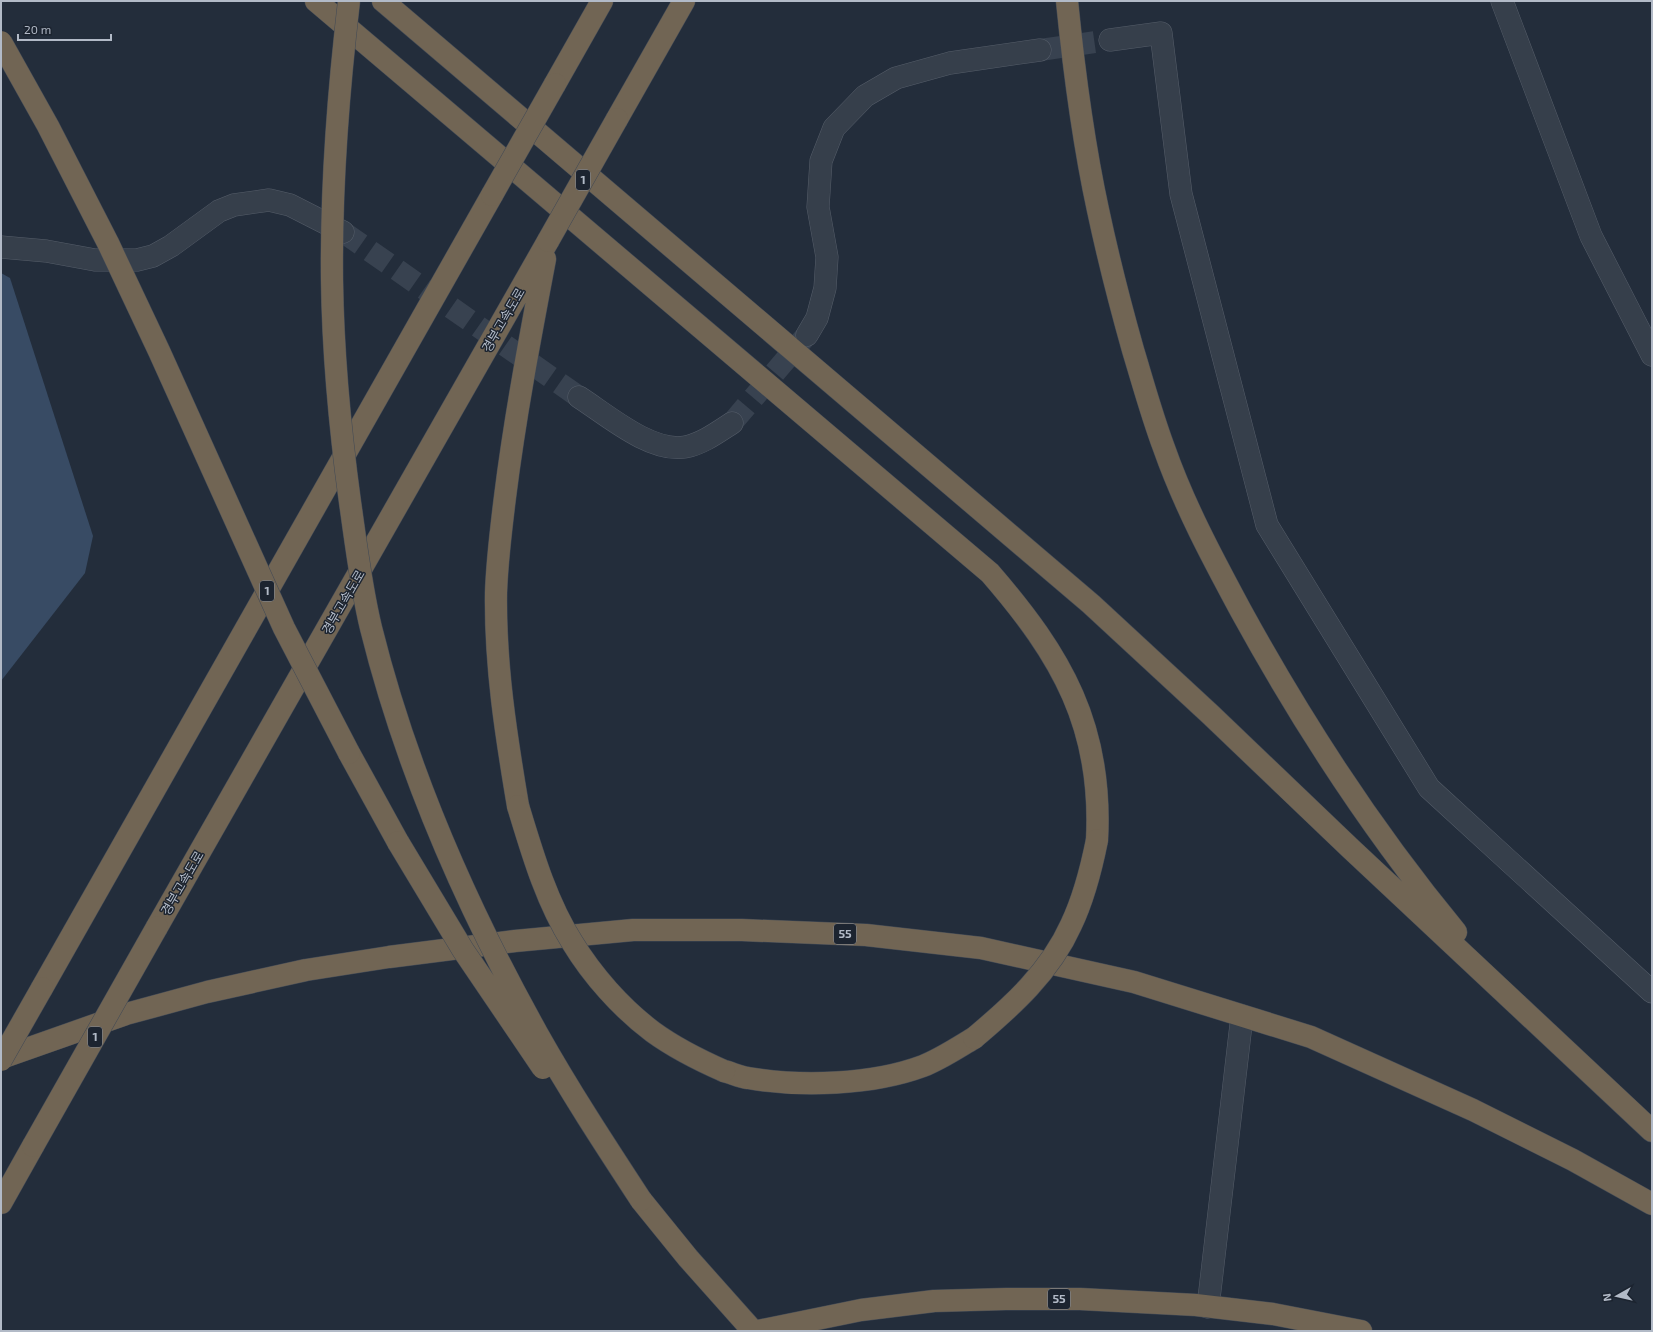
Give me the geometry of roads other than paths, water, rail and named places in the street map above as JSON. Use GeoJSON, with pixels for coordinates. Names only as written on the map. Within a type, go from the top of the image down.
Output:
{"type":"FeatureCollection","features":[{"type":"Feature","properties":{"kind":"highway"},"geometry":{"type":"LineString","coordinates":[[316,1],[990,573],[1036,629],[1054,657],[1077,704],[1090,743],[1095,772],[1098,813],[1097,840],[1088,880],[1071,926],[1060,946],[1041,973],[1024,993],[1003,1014],[974,1038],[954,1051],[923,1066],[872,1080],[824,1082],[785,1082],[746,1078],[724,1071],[676,1047],[652,1031],[612,995],[572,942],[555,908],[537,865],[518,806],[500,690],[496,592],[501,532],[510,460],[523,374],[548,242]]}},
{"type":"Feature","properties":{"kind":"highway"},"geometry":{"type":"LineString","coordinates":[[349,1],[340,80],[335,160],[332,250],[333,322],[346,475],[356,549],[370,626],[396,714],[423,792],[476,915],[537,1033],[586,1116],[641,1200]]}},
{"type":"Feature","properties":{"kind":"highway"},"geometry":{"type":"LineString","coordinates":[[383,1],[1091,604],[1211,715],[1349,847],[1652,1131]]}},
{"type":"Feature","properties":{"kind":"highway","name":"1"},"geometry":{"type":"LineString","coordinates":[[1,1059],[602,1]]}},
{"type":"Feature","properties":{"kind":"highway","name":"경부고속도로"},"geometry":{"type":"LineString","coordinates":[[1,1202],[684,1]]}},
{"type":"Feature","properties":{"kind":"highway"},"geometry":{"type":"LineString","coordinates":[[1067,1],[1084,138],[1097,208],[1118,295],[1164,449],[1194,519],[1225,582],[1296,707],[1381,835],[1426,896],[1471,950],[1579,1063]]}},
{"type":"Feature","properties":{"kind":"highway"},"geometry":{"type":"LineString","coordinates":[[1,42],[48,126],[108,243],[159,351],[284,628],[349,753],[398,842],[463,950],[527,1046],[641,1200],[688,1258],[753,1331]]}},
{"type":"Feature","properties":{"kind":"highway","name":"55"},"geometry":{"type":"LineString","coordinates":[[1,1059],[126,1014],[207,992],[306,970],[389,957],[515,941],[633,930],[742,930],[866,935],[981,948],[1134,982],[1311,1037],[1473,1110],[1573,1160],[1652,1204]]}},
{"type":"Feature","properties":{"kind":"highway","name":"55"},"geometry":{"type":"LineString","coordinates":[[758,1331],[862,1310],[934,1301],[1006,1299],[1080,1299],[1208,1307],[1273,1314],[1361,1331]]}},
{"type":"Feature","properties":{"kind":"street"},"geometry":{"type":"LineString","coordinates":[[1502,1],[1591,236],[1652,355]]}},
{"type":"Feature","properties":{"kind":"street"},"geometry":{"type":"LineString","coordinates":[[1110,40],[1162,33],[1181,194],[1267,525],[1430,788],[1652,992]]}},
{"type":"Feature","properties":{"kind":"street"},"geometry":{"type":"LineString","coordinates":[[808,335],[817,318],[825,288],[827,258],[818,207],[821,161],[834,128],[865,96],[896,78],[950,63],[1040,50]]}},
{"type":"Feature","properties":{"kind":"street"},"geometry":{"type":"LineString","coordinates":[[1,247],[46,251],[94,260],[137,260],[153,256],[171,246],[219,211],[234,205],[269,200],[290,205],[343,232]]}},
{"type":"Feature","properties":{"kind":"street"},"geometry":{"type":"LineString","coordinates":[[579,397],[642,438],[664,447],[685,447],[709,437],[732,424]]}},
{"type":"Feature","properties":{"kind":"street"},"geometry":{"type":"LineString","coordinates":[[1208,1307],[1242,1016]]}},
{"type":"Feature","properties":{"kind":"water"},"geometry":{"type":"Polygon","coordinates":[[[1,273],[10,278],[93,536],[85,573],[1,681],[1,273]]]}},
{"type":"Feature","properties":{"kind":"tunnel"},"geometry":{"type":"LineString","coordinates":[[1040,50],[1110,40]]}},
{"type":"Feature","properties":{"kind":"tunnel"},"geometry":{"type":"LineString","coordinates":[[343,232],[579,397]]}},
{"type":"Feature","properties":{"kind":"tunnel"},"geometry":{"type":"LineString","coordinates":[[732,423],[805,337]]}}]}
